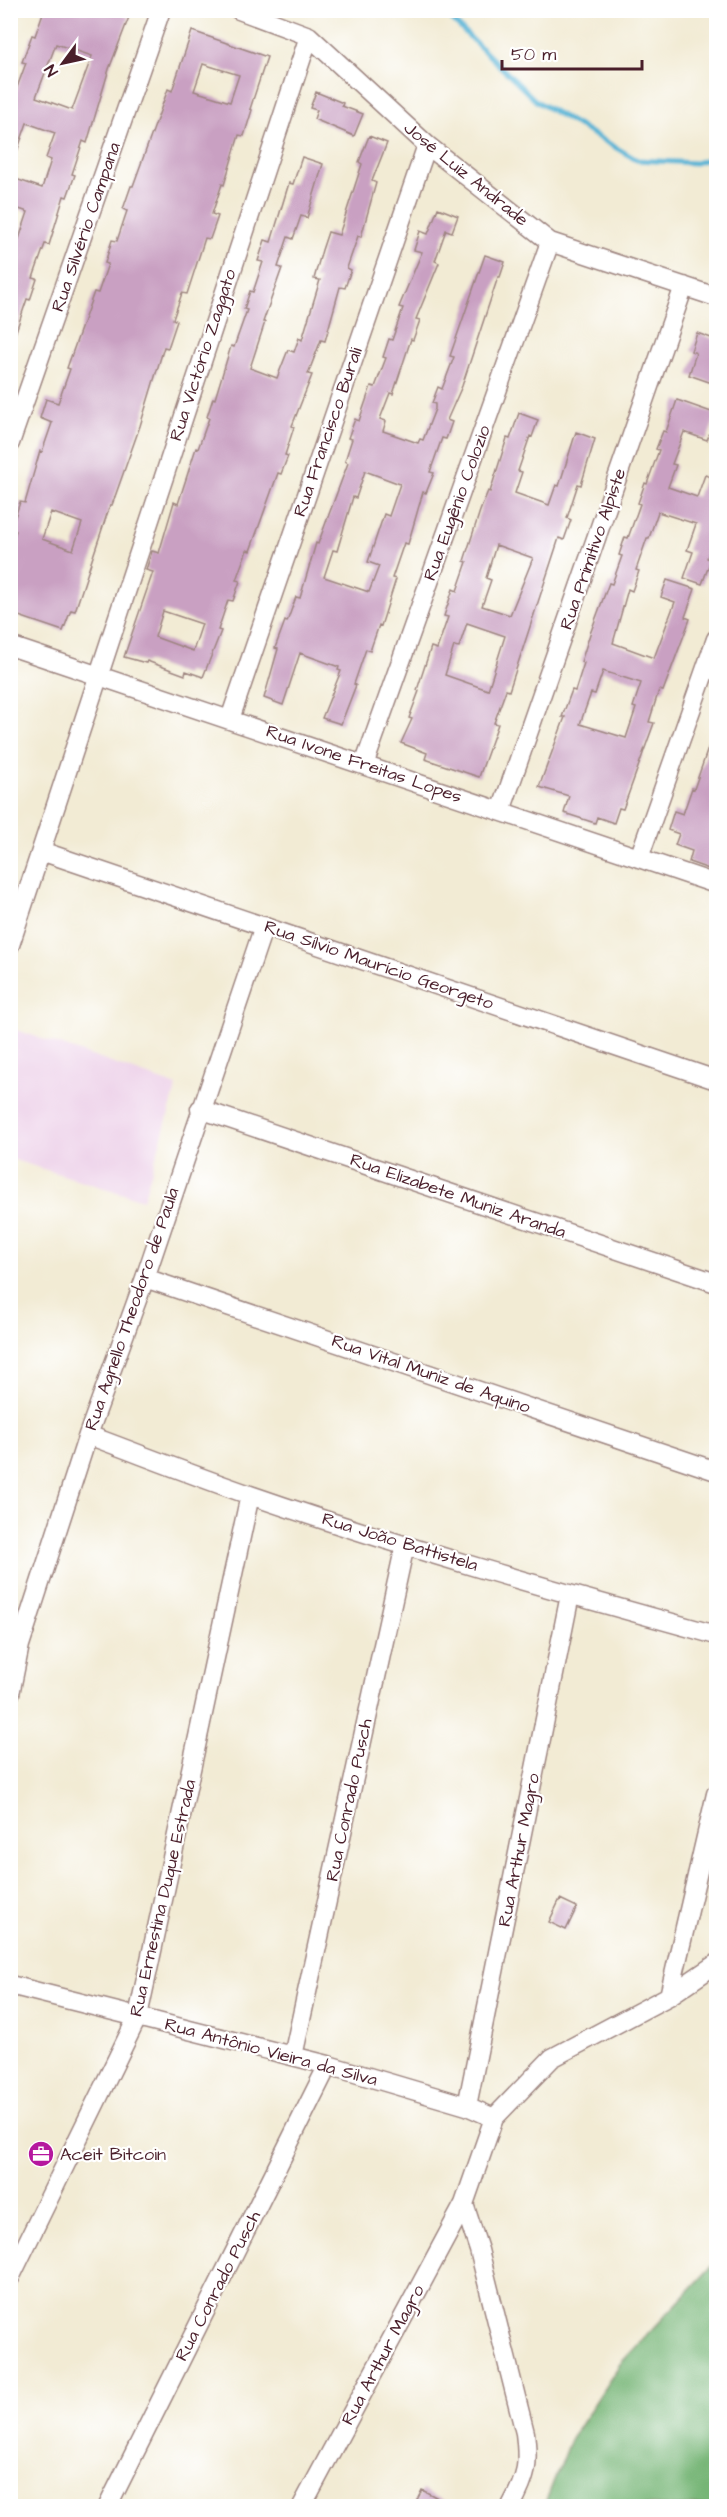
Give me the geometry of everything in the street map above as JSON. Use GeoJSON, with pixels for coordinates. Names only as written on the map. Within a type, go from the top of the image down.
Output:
{"type":"FeatureCollection","features":[{"type":"Feature","properties":{"kind":"street","name":"Rua Silvério Campana"},"geometry":{"type":"LineString","coordinates":[[10,443],[161,10]]}},
{"type":"Feature","properties":{"kind":"street","name":"José Luiz Andrade"},"geometry":{"type":"LineString","coordinates":[[238,10],[309,36],[427,145],[550,242],[717,297]]}},
{"type":"Feature","properties":{"kind":"street","name":"Rua Victório Zaggato"},"geometry":{"type":"LineString","coordinates":[[10,945],[309,36]]}},
{"type":"Feature","properties":{"kind":"street","name":"Rua Francisco Burali"},"geometry":{"type":"LineString","coordinates":[[230,719],[427,145]]}},
{"type":"Feature","properties":{"kind":"street","name":"Rua Eugênio Colozio"},"geometry":{"type":"LineString","coordinates":[[364,765],[550,242]]}},
{"type":"Feature","properties":{"kind":"street","name":"Rua Primitivo Alpiste"},"geometry":{"type":"LineString","coordinates":[[501,811],[684,286]]}},
{"type":"Feature","properties":{"kind":"street"},"geometry":{"type":"LineString","coordinates":[[639,858],[717,639]]}},
{"type":"Feature","properties":{"kind":"street","name":"Rua Ivone Freitas Lopes"},"geometry":{"type":"LineString","coordinates":[[10,646],[717,884]]}},
{"type":"Feature","properties":{"kind":"street","name":"Rua Sílvio Maurício Georgeto"},"geometry":{"type":"LineString","coordinates":[[41,851],[717,1080]]}},
{"type":"Feature","properties":{"kind":"street","name":"Rua Agnello Theodoro de Paula"},"geometry":{"type":"LineString","coordinates":[[10,1695],[15,1643],[145,1278],[200,1108],[264,926]]}},
{"type":"Feature","properties":{"kind":"street","name":"Rua Elizabete Muniz Aranda"},"geometry":{"type":"LineString","coordinates":[[200,1108],[717,1283]]}},
{"type":"Feature","properties":{"kind":"street","name":"Rua Vital Muniz de Aquino"},"geometry":{"type":"LineString","coordinates":[[145,1278],[717,1471]]}},
{"type":"Feature","properties":{"kind":"street","name":"Rua João Battistela"},"geometry":{"type":"LineString","coordinates":[[88,1435],[250,1495],[405,1545],[570,1595],[717,1635]]}},
{"type":"Feature","properties":{"kind":"street","name":"Rua Ernestina Duque Estrada"},"geometry":{"type":"LineString","coordinates":[[10,2278],[138,2016],[250,1495]]}},
{"type":"Feature","properties":{"kind":"street","name":"Rua Conrado Pusch"},"geometry":{"type":"LineString","coordinates":[[293,2056],[405,1545]]}},
{"type":"Feature","properties":{"kind":"street","name":"Rua Arthur Magro"},"geometry":{"type":"LineString","coordinates":[[467,2106],[570,1595]]}},
{"type":"Feature","properties":{"kind":"street"},"geometry":{"type":"LineString","coordinates":[[669,1996],[717,1794]]}},
{"type":"Feature","properties":{"kind":"street"},"geometry":{"type":"LineString","coordinates":[[494,2118],[552,2058],[669,1996],[717,1964]]}},
{"type":"Feature","properties":{"kind":"street","name":"Rua Antônio Vieira da Silva"},"geometry":{"type":"LineString","coordinates":[[10,1984],[328,2065],[467,2106],[494,2118]]}},
{"type":"Feature","properties":{"kind":"street","name":"Rua Conrado Pusch"},"geometry":{"type":"LineString","coordinates":[[108,2506],[328,2065]]}},
{"type":"Feature","properties":{"kind":"street","name":"Rua Arthur Magro"},"geometry":{"type":"LineString","coordinates":[[302,2506],[464,2204],[494,2118]]}},
{"type":"Feature","properties":{"kind":"street"},"geometry":{"type":"LineString","coordinates":[[464,2204],[479,2250],[525,2433],[528,2462],[522,2486],[511,2506]]}},
{"type":"Feature","properties":{"kind":"shaded area"},"geometry":{"type":"Polygon","coordinates":[[[11,1028],[177,1086],[143,1200],[11,1159],[11,1028]]]}},
{"type":"Feature","properties":{"kind":"green space"},"geometry":{"type":"Polygon","coordinates":[[[716,2262],[716,2506],[544,2506],[569,2442],[620,2364],[716,2262]]]}},
{"type":"Feature","properties":{"kind":"building"},"geometry":{"type":"Polygon","coordinates":[[[44,10],[110,10],[129,17],[109,69],[87,143],[83,141],[72,174],[75,175],[67,197],[64,196],[49,245],[45,244],[33,278],[37,279],[30,300],[27,299],[13,340],[10,339],[10,249],[15,238],[19,239],[28,212],[10,206],[10,177],[42,188],[51,160],[46,158],[55,133],[27,123],[13,163],[10,163],[10,97],[13,89],[16,90],[26,63],[22,62],[32,35],[35,36],[44,10]],[[56,44],[36,97],[72,110],[92,56],[56,44]]]}},
{"type":"Feature","properties":{"kind":"building"},"geometry":{"type":"Polygon","coordinates":[[[192,31],[267,57],[244,136],[239,135],[224,185],[222,184],[212,214],[218,216],[210,239],[205,238],[187,294],[182,293],[173,319],[177,321],[168,348],[164,347],[140,426],[112,505],[110,505],[75,611],[71,610],[63,631],[10,613],[10,547],[16,531],[11,529],[20,502],[25,503],[40,451],[42,452],[52,423],[40,418],[46,399],[58,403],[70,369],[67,368],[94,292],[98,293],[108,264],[105,263],[112,240],[117,241],[127,211],[123,209],[131,186],[133,186],[168,89],[172,91],[192,31]],[[203,64],[194,91],[230,102],[239,75],[203,64]],[[51,512],[42,539],[73,550],[82,523],[51,512]]]}},
{"type":"Feature","properties":{"kind":"building"},"geometry":{"type":"Polygon","coordinates":[[[316,92],[363,114],[354,136],[314,119],[317,110],[310,108],[316,92]]]}},
{"type":"Feature","properties":{"kind":"building"},"geometry":{"type":"Polygon","coordinates":[[[369,136],[387,143],[372,181],[376,183],[361,237],[358,236],[347,268],[351,270],[345,288],[340,287],[325,341],[321,340],[308,374],[312,375],[292,426],[294,427],[285,455],[288,456],[281,474],[278,473],[250,551],[247,550],[236,580],[240,581],[233,601],[228,600],[218,630],[221,631],[203,677],[186,671],[185,675],[147,661],[146,663],[124,657],[153,572],[146,570],[152,551],[159,553],[174,502],[178,504],[196,448],[198,449],[209,418],[207,417],[213,398],[215,399],[231,346],[234,347],[247,310],[244,309],[250,291],[253,292],[263,262],[258,261],[265,240],[271,242],[289,183],[293,184],[302,157],[323,164],[307,218],[301,216],[293,239],[288,237],[278,267],[282,268],[250,368],[277,378],[288,350],[294,352],[299,338],[302,340],[320,280],[314,279],[322,250],[328,232],[339,235],[362,164],[359,162],[369,136]],[[163,611],[155,637],[193,651],[202,624],[163,611]]]}},
{"type":"Feature","properties":{"kind":"building"},"geometry":{"type":"Polygon","coordinates":[[[438,208],[458,216],[452,232],[446,230],[435,261],[439,263],[416,319],[420,320],[413,340],[411,339],[393,394],[390,393],[380,419],[386,421],[383,431],[418,443],[420,439],[423,440],[435,409],[435,404],[432,403],[438,387],[442,389],[454,357],[450,356],[485,255],[505,262],[462,386],[447,420],[452,422],[446,439],[442,438],[430,472],[434,473],[426,493],[423,492],[408,544],[404,543],[392,578],[396,579],[381,626],[379,625],[370,651],[366,649],[354,684],[356,685],[341,724],[322,718],[341,671],[338,670],[339,667],[300,653],[283,705],[264,698],[278,649],[275,648],[296,597],[300,598],[316,543],[318,544],[348,463],[345,461],[352,439],[348,438],[355,419],[359,421],[371,386],[375,387],[386,358],[383,357],[389,339],[392,340],[403,308],[399,307],[422,252],[414,250],[420,231],[428,234],[438,208]],[[365,471],[356,498],[353,497],[337,551],[333,550],[324,577],[369,592],[379,566],[368,562],[384,514],[389,516],[400,484],[365,471]]]}},
{"type":"Feature","properties":{"kind":"building"},"geometry":{"type":"Polygon","coordinates":[[[697,333],[717,340],[717,368],[712,383],[689,375],[696,353],[691,351],[697,333]]]}},
{"type":"Feature","properties":{"kind":"building"},"geometry":{"type":"Polygon","coordinates":[[[677,400],[717,414],[707,440],[684,432],[672,464],[676,465],[668,487],[697,497],[705,475],[717,479],[717,531],[707,558],[711,560],[702,584],[684,578],[693,552],[687,550],[696,524],[658,512],[649,538],[647,538],[636,570],[639,571],[632,591],[628,589],[613,643],[654,658],[675,602],[661,597],[667,580],[695,589],[685,617],[690,619],[663,691],[659,690],[649,722],[654,723],[623,809],[619,808],[614,823],[597,817],[595,823],[564,813],[569,796],[539,787],[565,717],[562,717],[572,690],[575,691],[590,634],[609,583],[612,584],[622,556],[619,555],[625,537],[628,538],[645,483],[647,484],[659,450],[656,449],[663,431],[666,432],[677,400]],[[603,671],[595,694],[591,693],[580,724],[626,738],[641,683],[603,671]]]}},
{"type":"Feature","properties":{"kind":"building"},"geometry":{"type":"Polygon","coordinates":[[[519,413],[538,420],[518,471],[522,472],[515,493],[549,505],[556,485],[559,486],[576,432],[595,439],[581,485],[578,484],[567,518],[571,520],[564,540],[559,538],[509,691],[506,690],[494,723],[498,724],[479,777],[425,759],[427,753],[401,743],[412,719],[409,718],[431,647],[437,649],[448,617],[444,616],[453,589],[457,591],[467,562],[464,561],[480,511],[488,491],[490,492],[507,438],[510,439],[519,413]],[[496,545],[486,578],[491,580],[482,606],[510,615],[533,558],[496,545]],[[467,623],[459,647],[454,646],[445,675],[488,690],[505,636],[467,623]]]}},
{"type":"Feature","properties":{"kind":"building"},"geometry":{"type":"Polygon","coordinates":[[[714,731],[717,731],[717,848],[709,869],[689,862],[692,851],[675,845],[679,834],[668,830],[674,811],[683,814],[714,731]]]}},
{"type":"Feature","properties":{"kind":"building"},"geometry":{"type":"Polygon","coordinates":[[[560,1899],[577,1907],[566,1930],[549,1922],[560,1899]]]}},
{"type":"Feature","properties":{"kind":"building"},"geometry":{"type":"Polygon","coordinates":[[[422,2490],[454,2506],[414,2506],[422,2490]]]}},
{"type":"Feature","properties":{"kind":"waterway"},"geometry":{"type":"LineString","coordinates":[[445,10],[451,19],[536,101],[637,160],[696,163],[716,156]]}},
{"type":"Feature","properties":{"kind":"place","name":"Aceit Bitcoin"},"geometry":{"type":"Point","coordinates":[41,2154]}}]}
